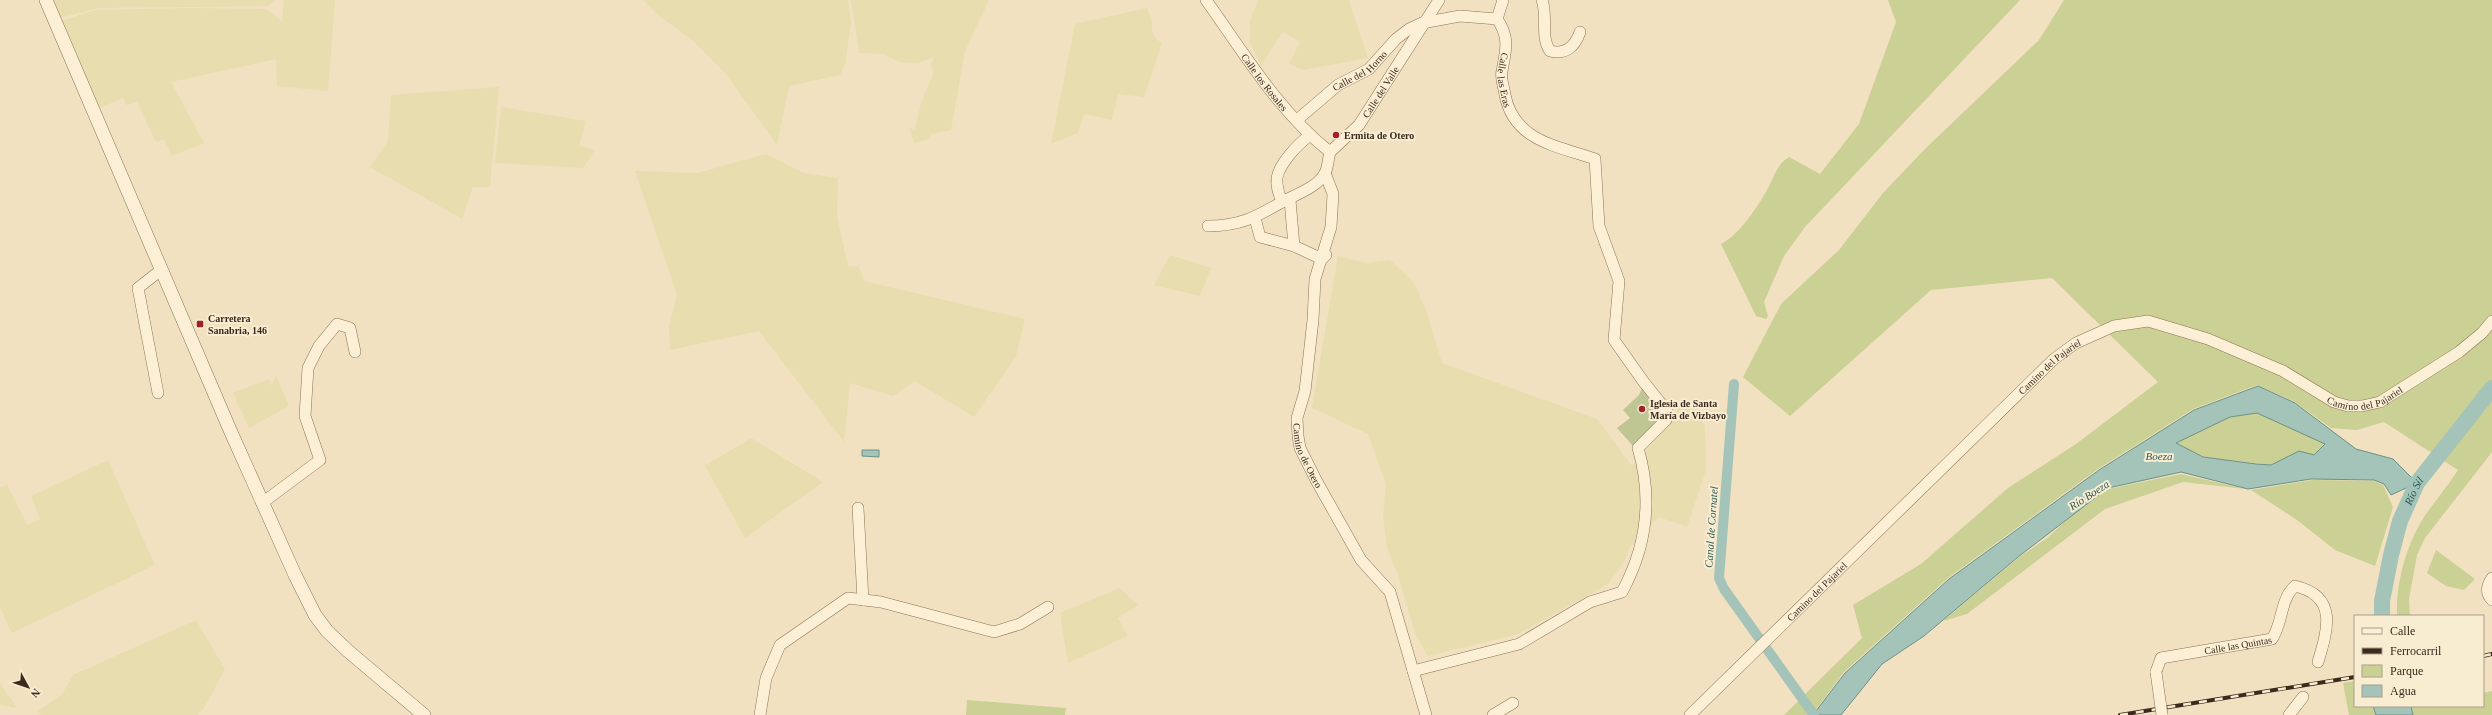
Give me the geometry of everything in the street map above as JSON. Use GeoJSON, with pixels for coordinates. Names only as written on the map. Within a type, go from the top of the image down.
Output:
{"type":"FeatureCollection","features":[{"type":"Feature","properties":{"kind":"street"},"geometry":{"type":"LineString","coordinates":[[46,0],[262,503],[294,575],[315,615],[326,631],[424,715]]}},
{"type":"Feature","properties":{"kind":"street","name":"Calle los Rosales"},"geometry":{"type":"LineString","coordinates":[[1206,0],[1264,82],[1309,136],[1330,152]]}},
{"type":"Feature","properties":{"kind":"street","name":"Calle del Valle"},"geometry":{"type":"LineString","coordinates":[[1330,152],[1359,125],[1422,23],[1439,0]]}},
{"type":"Feature","properties":{"kind":"street"},"geometry":{"type":"LineString","coordinates":[[1422,23],[1460,16],[1497,19],[1503,0]]}},
{"type":"Feature","properties":{"kind":"street"},"geometry":{"type":"LineString","coordinates":[[1542,0],[1545,8],[1546,47],[1550,51],[1560,53],[1571,47],[1580,32]]}},
{"type":"Feature","properties":{"kind":"street","name":"Calle las Eras"},"geometry":{"type":"LineString","coordinates":[[1413,671],[1519,644],[1590,602],[1622,592],[1636,566],[1647,512],[1638,448],[1666,420],[1667,411],[1614,340],[1620,281],[1599,226],[1595,159],[1533,138],[1517,124],[1507,104],[1501,73],[1507,48],[1506,36],[1497,19]]}},
{"type":"Feature","properties":{"kind":"street","name":"Calle del Horno"},"geometry":{"type":"LineString","coordinates":[[1297,120],[1338,85],[1369,69],[1396,39],[1422,23]]}},
{"type":"Feature","properties":{"kind":"street"},"geometry":{"type":"LineString","coordinates":[[1294,246],[1283,203],[1277,187],[1277,176],[1302,141],[1309,136]]}},
{"type":"Feature","properties":{"kind":"street"},"geometry":{"type":"LineString","coordinates":[[1208,226],[1228,226],[1255,218],[1283,203],[1317,182],[1325,173],[1330,152]]}},
{"type":"Feature","properties":{"kind":"street","name":"Camino de Otero"},"geometry":{"type":"LineString","coordinates":[[1325,173],[1332,188],[1333,208],[1331,227],[1324,257],[1316,278],[1305,391],[1297,418],[1300,448],[1361,560],[1390,592],[1426,715]]}},
{"type":"Feature","properties":{"kind":"street"},"geometry":{"type":"LineString","coordinates":[[1255,218],[1260,237],[1294,246],[1324,257]]}},
{"type":"Feature","properties":{"kind":"street"},"geometry":{"type":"LineString","coordinates":[[158,393],[138,288],[161,270]]}},
{"type":"Feature","properties":{"kind":"street","name":"Camino del Pajariel"},"geometry":{"type":"LineString","coordinates":[[1690,715],[2054,358],[2076,343],[2114,326],[2148,321],[2208,339],[2283,371],[2334,402],[2348,406],[2362,406],[2380,402],[2459,352],[2482,333],[2492,321]]}},
{"type":"Feature","properties":{"kind":"street"},"geometry":{"type":"LineString","coordinates":[[262,503],[320,460],[305,416],[308,368],[319,346],[337,324],[350,328],[355,352]]}},
{"type":"Feature","properties":{"kind":"street"},"geometry":{"type":"LineString","coordinates":[[858,508],[863,600]]}},
{"type":"Feature","properties":{"kind":"street"},"geometry":{"type":"LineString","coordinates":[[2492,578],[2488,583],[2487,591],[2492,600]]}},
{"type":"Feature","properties":{"kind":"street","name":"Calle las Quintas"},"geometry":{"type":"LineString","coordinates":[[2162,715],[2156,672],[2161,658],[2272,639],[2277,632],[2288,592],[2295,586],[2312,592],[2325,604],[2328,623],[2318,662]]}},
{"type":"Feature","properties":{"kind":"street"},"geometry":{"type":"LineString","coordinates":[[760,715],[766,678],[780,645],[848,598],[881,602],[994,632],[1020,624],[1048,607]]}},
{"type":"Feature","properties":{"kind":"street"},"geometry":{"type":"LineString","coordinates":[[2289,715],[2304,697]]}},
{"type":"Feature","properties":{"kind":"street"},"geometry":{"type":"LineString","coordinates":[[1493,715],[1513,704]]}},
{"type":"Feature","properties":{"kind":"shaded area"},"geometry":{"type":"Polygon","coordinates":[[[51,0],[276,0],[268,6],[99,8],[59,18],[51,0]]]}},
{"type":"Feature","properties":{"kind":"shaded area"},"geometry":{"type":"Polygon","coordinates":[[[284,0],[335,0],[328,91],[277,86],[276,59],[171,82],[204,143],[172,156],[164,139],[156,142],[137,102],[126,105],[123,98],[97,109],[61,21],[95,10],[187,8],[266,9],[282,22],[284,0]]]}},
{"type":"Feature","properties":{"kind":"shaded area"},"geometry":{"type":"Polygon","coordinates":[[[643,0],[848,0],[851,23],[845,65],[840,75],[789,86],[777,145],[725,73],[692,40],[659,16],[643,0]]]}},
{"type":"Feature","properties":{"kind":"shaded area"},"geometry":{"type":"Polygon","coordinates":[[[851,0],[989,0],[965,51],[951,130],[931,134],[929,139],[914,143],[909,128],[915,129],[921,103],[934,72],[930,65],[934,57],[917,63],[899,62],[884,54],[859,53],[851,0]]]}},
{"type":"Feature","properties":{"kind":"shaded area"},"geometry":{"type":"Polygon","coordinates":[[[1258,0],[1349,0],[1368,58],[1303,70],[1289,64],[1300,42],[1283,32],[1261,66],[1250,42],[1250,21],[1258,0]]]}},
{"type":"Feature","properties":{"kind":"shaded area"},"geometry":{"type":"Polygon","coordinates":[[[1147,8],[1152,21],[1152,32],[1156,39],[1162,43],[1144,97],[1118,94],[1112,120],[1084,114],[1078,133],[1051,144],[1075,24],[1147,8]]]}},
{"type":"Feature","properties":{"kind":"shaded area"},"geometry":{"type":"Polygon","coordinates":[[[499,87],[490,187],[473,187],[462,219],[370,167],[388,141],[391,95],[499,87]]]}},
{"type":"Feature","properties":{"kind":"shaded area"},"geometry":{"type":"Polygon","coordinates":[[[501,107],[586,121],[579,146],[595,150],[583,168],[495,163],[501,107]]]}},
{"type":"Feature","properties":{"kind":"shaded area"},"geometry":{"type":"Polygon","coordinates":[[[766,154],[803,173],[838,178],[837,216],[848,266],[859,267],[864,281],[1025,319],[1016,356],[974,417],[915,381],[893,396],[850,383],[844,442],[759,331],[670,350],[669,327],[677,295],[635,171],[698,173],[766,154]]]}},
{"type":"Feature","properties":{"kind":"shaded area"},"geometry":{"type":"Polygon","coordinates":[[[1170,255],[1211,268],[1200,296],[1154,285],[1170,255]]]}},
{"type":"Feature","properties":{"kind":"shaded area"},"geometry":{"type":"Polygon","coordinates":[[[1338,256],[1367,263],[1390,260],[1414,283],[1426,310],[1442,363],[1597,419],[1632,466],[1672,422],[1681,401],[1705,425],[1706,470],[1687,527],[1659,517],[1629,548],[1624,562],[1608,584],[1518,634],[1428,656],[1416,636],[1397,572],[1387,548],[1383,516],[1386,484],[1368,434],[1312,408],[1338,256]]]}},
{"type":"Feature","properties":{"kind":"shaded area"},"geometry":{"type":"Polygon","coordinates":[[[276,376],[289,406],[249,428],[233,393],[269,379],[271,386],[276,376]]]}},
{"type":"Feature","properties":{"kind":"shaded area"},"geometry":{"type":"Polygon","coordinates":[[[751,438],[823,482],[745,538],[705,466],[751,438]]]}},
{"type":"Feature","properties":{"kind":"shaded area"},"geometry":{"type":"Polygon","coordinates":[[[108,460],[155,565],[12,633],[0,608],[0,487],[7,485],[27,525],[40,519],[31,496],[108,460]]]}},
{"type":"Feature","properties":{"kind":"shaded area"},"geometry":{"type":"Polygon","coordinates":[[[1120,588],[1138,605],[1118,618],[1128,636],[1068,663],[1060,613],[1120,588]]]}},
{"type":"Feature","properties":{"kind":"shaded area"},"geometry":{"type":"Polygon","coordinates":[[[196,620],[225,669],[204,708],[197,715],[41,715],[37,712],[62,694],[73,675],[196,620]]]}},
{"type":"Feature","properties":{"kind":"shaded area"},"geometry":{"type":"Polygon","coordinates":[[[0,683],[17,708],[0,705],[0,683]]]}},
{"type":"Feature","properties":{"kind":"green space"},"geometry":{"type":"Polygon","coordinates":[[[1888,0],[2020,0],[1805,227],[1784,256],[1764,302],[1768,316],[1766,319],[1756,316],[1721,244],[1735,234],[1753,213],[1778,168],[1785,160],[1789,157],[1820,174],[1859,124],[1896,22],[1888,0]]]}},
{"type":"Feature","properties":{"kind":"green space"},"geometry":{"type":"Polygon","coordinates":[[[2064,0],[2492,0],[2492,452],[2425,538],[2417,555],[2409,599],[2410,615],[2397,615],[2400,577],[2412,540],[2424,517],[2458,470],[2384,422],[2357,430],[2331,428],[2295,402],[2257,385],[2193,409],[2098,469],[1948,578],[1844,672],[1812,715],[1784,715],[1862,638],[1853,605],[1921,564],[2008,488],[2076,444],[2158,382],[2052,278],[1931,290],[1790,416],[1743,377],[1781,304],[1839,250],[1883,193],[1925,149],[2039,40],[2064,0]]]}},
{"type":"Feature","properties":{"kind":"green space"},"geometry":{"type":"Polygon","coordinates":[[[1642,388],[1665,411],[1651,429],[1633,446],[1617,428],[1630,418],[1623,410],[1639,395],[1642,388]]]}},
{"type":"Feature","properties":{"kind":"green space"},"geometry":{"type":"Polygon","coordinates":[[[2257,413],[2325,443],[2314,455],[2283,460],[2271,465],[2203,457],[2176,443],[2230,417],[2257,413]]]}},
{"type":"Feature","properties":{"kind":"green space"},"geometry":{"type":"Polygon","coordinates":[[[2181,474],[2246,489],[2183,482],[2105,509],[1967,614],[1943,621],[2018,558],[2047,538],[2070,517],[2108,489],[2181,474]]]}},
{"type":"Feature","properties":{"kind":"green space"},"geometry":{"type":"Polygon","coordinates":[[[2312,480],[2374,481],[2383,485],[2393,507],[2375,566],[2335,550],[2297,520],[2251,490],[2312,480]]]}},
{"type":"Feature","properties":{"kind":"green space"},"geometry":{"type":"Polygon","coordinates":[[[2436,550],[2475,579],[2464,590],[2446,586],[2427,573],[2436,550]]]}},
{"type":"Feature","properties":{"kind":"green space"},"geometry":{"type":"Polygon","coordinates":[[[2354,681],[2354,707],[2373,707],[2376,715],[2349,715],[2343,683],[2354,681]]]}},
{"type":"Feature","properties":{"kind":"green space"},"geometry":{"type":"Polygon","coordinates":[[[2492,691],[2492,715],[2413,715],[2411,707],[2484,707],[2484,693],[2492,691]]]}},
{"type":"Feature","properties":{"kind":"green space"},"geometry":{"type":"Polygon","coordinates":[[[967,700],[1066,708],[1065,715],[966,715],[967,700]]]}},
{"type":"Feature","properties":{"kind":"water","name":"Boeza"},"geometry":{"type":"Polygon","coordinates":[[[2258,386],[2295,403],[2356,449],[2393,459],[2417,483],[2391,495],[2384,484],[2374,480],[2311,479],[2248,489],[2181,472],[2108,488],[2018,557],[1924,636],[1882,664],[1841,715],[1813,715],[1845,673],[1949,579],[2099,470],[2194,410],[2258,386]],[[2257,413],[2230,417],[2176,443],[2203,457],[2271,465],[2299,451],[2314,455],[2325,444],[2257,413]]]}},
{"type":"Feature","properties":{"kind":"water"},"geometry":{"type":"Polygon","coordinates":[[[862,450],[879,450],[879,457],[862,456],[862,450]]]}},
{"type":"Feature","properties":{"kind":"water"},"geometry":{"type":"Polygon","coordinates":[[[2373,707],[2411,707],[2413,715],[2376,715],[2373,707]]]}},
{"type":"Feature","properties":{"kind":"waterway","name":"Canal de Cornatel"},"geometry":{"type":"LineString","coordinates":[[1734,384],[1719,578],[1724,589],[1814,715]]}},
{"type":"Feature","properties":{"kind":"waterway","name":"Río Sil"},"geometry":{"type":"LineString","coordinates":[[2382,615],[2382,601],[2391,555],[2400,521],[2417,483],[2492,388]]}},
{"type":"Feature","properties":{"kind":"railway"},"geometry":{"type":"LineString","coordinates":[[2484,656],[2492,654]]}},
{"type":"Feature","properties":{"kind":"railway"},"geometry":{"type":"LineString","coordinates":[[2120,715],[2354,677]]}},
{"type":"Feature","properties":{"kind":"place","name":"Ermita de Otero"},"geometry":{"type":"Point","coordinates":[1336,135]}},
{"type":"Feature","properties":{"kind":"place","name":"Carretera Sanabria, 146"},"geometry":{"type":"Point","coordinates":[200,324]}},
{"type":"Feature","properties":{"kind":"place","name":"Iglesia de Santa María de Vizbayo"},"geometry":{"type":"Point","coordinates":[1642,409]}},
{"type":"Feature","properties":{"kind":"water label","name":"Río Boeza"},"geometry":{"type":"Point","coordinates":[2089,495]}}]}
